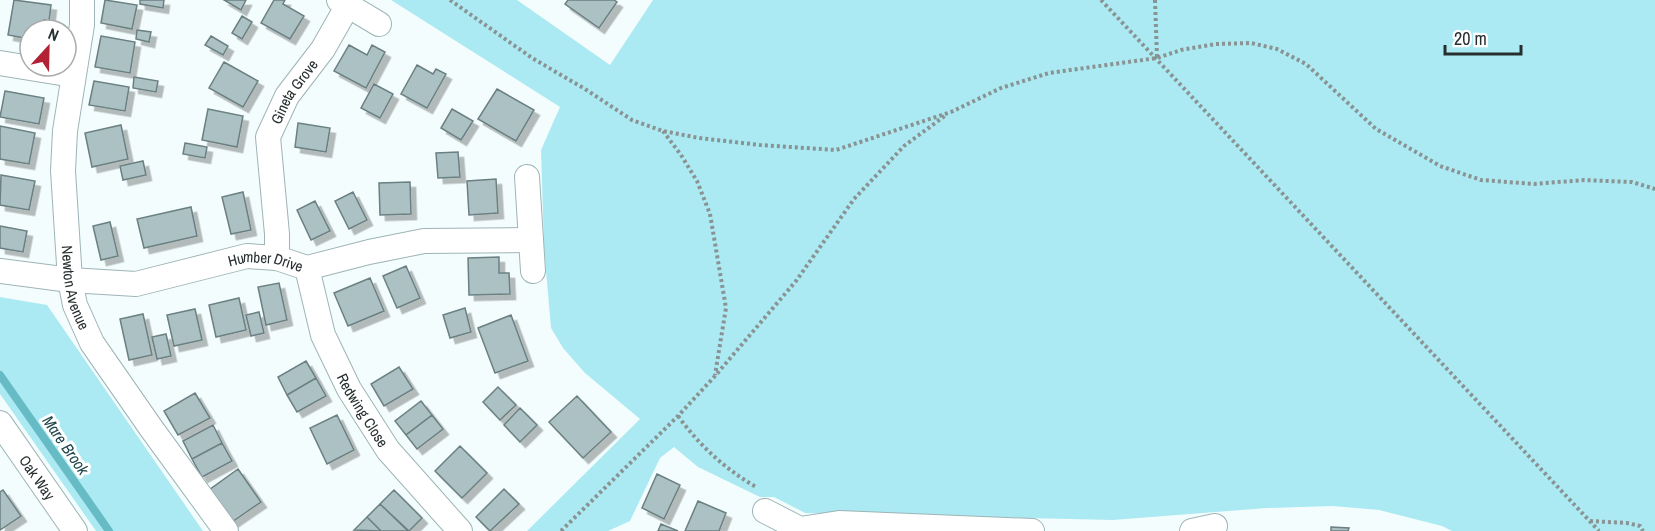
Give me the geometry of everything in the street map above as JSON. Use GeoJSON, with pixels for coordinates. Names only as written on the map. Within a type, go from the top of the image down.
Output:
{"type":"FeatureCollection","features":[{"type":"Feature","properties":{"kind":"street","name":"Newton Avenue"},"geometry":{"type":"LineString","coordinates":[[78,46],[82,0]]}},
{"type":"Feature","properties":{"kind":"street","name":"Gineta Grove"},"geometry":{"type":"LineString","coordinates":[[277,258],[268,136],[286,96],[323,49],[344,2],[380,24]]}},
{"type":"Feature","properties":{"kind":"street"},"geometry":{"type":"LineString","coordinates":[[0,63],[18,66]]}},
{"type":"Feature","properties":{"kind":"street","name":"Newton Avenue"},"geometry":{"type":"LineString","coordinates":[[74,78],[65,131],[63,171],[70,280],[75,305],[92,343],[226,531]]}},
{"type":"Feature","properties":{"kind":"street"},"geometry":{"type":"LineString","coordinates":[[527,177],[533,271]]}},
{"type":"Feature","properties":{"kind":"street","name":"Humber Drive"},"geometry":{"type":"LineString","coordinates":[[0,271],[70,280],[136,284],[248,256],[277,258],[307,268],[424,241],[531,240]]}},
{"type":"Feature","properties":{"kind":"street","name":"Redwing Close"},"geometry":{"type":"LineString","coordinates":[[307,268],[322,335],[349,389],[388,450],[460,531]]}},
{"type":"Feature","properties":{"kind":"street","name":"Oak Way"},"geometry":{"type":"LineString","coordinates":[[0,423],[75,531]]}},
{"type":"Feature","properties":{"kind":"street"},"geometry":{"type":"LineString","coordinates":[[762,500],[800,530],[839,523],[1032,531]]}},
{"type":"Feature","properties":{"kind":"path"},"geometry":{"type":"LineString","coordinates":[[450,0],[532,58],[632,120],[663,131],[699,138],[836,150],[951,112],[1001,88],[1049,73],[1157,58],[1181,50],[1216,44],[1251,43],[1278,49],[1306,64],[1376,129],[1440,166],[1481,180],[1534,184],[1584,180],[1632,182],[1655,189]]}},
{"type":"Feature","properties":{"kind":"path"},"geometry":{"type":"LineString","coordinates":[[1101,0],[1599,531]]}},
{"type":"Feature","properties":{"kind":"path"},"geometry":{"type":"LineString","coordinates":[[1155,0],[1157,58]]}},
{"type":"Feature","properties":{"kind":"path"},"geometry":{"type":"LineString","coordinates":[[561,531],[678,416],[715,375],[796,281],[854,199],[904,146],[951,112]]}},
{"type":"Feature","properties":{"kind":"path"},"geometry":{"type":"LineString","coordinates":[[663,131],[697,181],[710,213],[726,308],[715,375]]}},
{"type":"Feature","properties":{"kind":"path"},"geometry":{"type":"LineString","coordinates":[[678,416],[694,438],[762,500]]}},
{"type":"Feature","properties":{"kind":"path"},"geometry":{"type":"LineString","coordinates":[[1589,521],[1627,523],[1641,526],[1643,531]]}},
{"type":"Feature","properties":{"kind":"shaded area"},"geometry":{"type":"Polygon","coordinates":[[[391,0],[517,0],[610,65],[653,0],[1655,0],[1655,531],[1452,531],[1442,526],[1379,510],[1333,506],[1267,508],[1113,520],[805,513],[774,497],[760,497],[698,467],[674,447],[660,458],[630,521],[608,531],[527,531],[640,419],[585,373],[563,348],[551,328],[544,247],[541,150],[560,107],[391,0]]]}},
{"type":"Feature","properties":{"kind":"shaded area"},"geometry":{"type":"Polygon","coordinates":[[[0,297],[47,305],[203,531],[96,531],[0,394],[0,297]]]}},
{"type":"Feature","properties":{"kind":"building"},"geometry":{"type":"Polygon","coordinates":[[[14,0],[51,5],[49,18],[18,18],[18,37],[8,35],[14,0]]]}},
{"type":"Feature","properties":{"kind":"building"},"geometry":{"type":"Polygon","coordinates":[[[105,0],[137,5],[132,29],[101,23],[105,0]]]}},
{"type":"Feature","properties":{"kind":"building"},"geometry":{"type":"Polygon","coordinates":[[[140,0],[164,0],[163,8],[140,4],[140,0]]]}},
{"type":"Feature","properties":{"kind":"building"},"geometry":{"type":"Polygon","coordinates":[[[224,0],[246,0],[241,10],[224,0]]]}},
{"type":"Feature","properties":{"kind":"building"},"geometry":{"type":"Polygon","coordinates":[[[274,0],[285,0],[283,4],[304,16],[290,39],[261,23],[274,0]]]}},
{"type":"Feature","properties":{"kind":"building"},"geometry":{"type":"Polygon","coordinates":[[[568,0],[614,0],[617,2],[599,28],[565,4],[568,0]]]}},
{"type":"Feature","properties":{"kind":"building"},"geometry":{"type":"Polygon","coordinates":[[[242,16],[252,22],[242,39],[232,33],[242,16]]]}},
{"type":"Feature","properties":{"kind":"building"},"geometry":{"type":"Polygon","coordinates":[[[137,30],[151,32],[149,42],[136,39],[137,30]]]}},
{"type":"Feature","properties":{"kind":"building"},"geometry":{"type":"Polygon","coordinates":[[[101,36],[135,42],[130,73],[95,67],[101,36]]]}},
{"type":"Feature","properties":{"kind":"building"},"geometry":{"type":"Polygon","coordinates":[[[211,36],[228,46],[223,55],[205,45],[211,36]]]}},
{"type":"Feature","properties":{"kind":"building"},"geometry":{"type":"Polygon","coordinates":[[[349,45],[367,55],[372,45],[385,52],[366,88],[334,71],[349,45]]]}},
{"type":"Feature","properties":{"kind":"building"},"geometry":{"type":"Polygon","coordinates":[[[224,62],[258,81],[243,107],[209,88],[224,62]]]}},
{"type":"Feature","properties":{"kind":"building"},"geometry":{"type":"Polygon","coordinates":[[[417,65],[433,74],[436,69],[446,74],[427,108],[401,94],[417,65]]]}},
{"type":"Feature","properties":{"kind":"building"},"geometry":{"type":"Polygon","coordinates":[[[134,77],[158,81],[156,92],[133,88],[134,77]]]}},
{"type":"Feature","properties":{"kind":"building"},"geometry":{"type":"Polygon","coordinates":[[[94,81],[129,87],[125,111],[89,105],[94,81]]]}},
{"type":"Feature","properties":{"kind":"building"},"geometry":{"type":"Polygon","coordinates":[[[374,84],[393,94],[380,118],[361,108],[374,84]]]}},
{"type":"Feature","properties":{"kind":"building"},"geometry":{"type":"Polygon","coordinates":[[[497,89],[534,110],[516,141],[478,119],[497,89]]]}},
{"type":"Feature","properties":{"kind":"building"},"geometry":{"type":"Polygon","coordinates":[[[5,91],[44,98],[39,124],[0,117],[5,91]]]}},
{"type":"Feature","properties":{"kind":"building"},"geometry":{"type":"Polygon","coordinates":[[[208,109],[243,116],[237,147],[202,140],[208,109]]]}},
{"type":"Feature","properties":{"kind":"building"},"geometry":{"type":"Polygon","coordinates":[[[452,109],[473,121],[461,140],[441,128],[452,109]]]}},
{"type":"Feature","properties":{"kind":"building"},"geometry":{"type":"Polygon","coordinates":[[[298,123],[330,128],[326,152],[295,147],[298,123]]]}},
{"type":"Feature","properties":{"kind":"building"},"geometry":{"type":"Polygon","coordinates":[[[121,125],[128,159],[92,167],[85,133],[121,125]]]}},
{"type":"Feature","properties":{"kind":"building"},"geometry":{"type":"Polygon","coordinates":[[[0,126],[35,133],[29,164],[0,159],[0,126]]]}},
{"type":"Feature","properties":{"kind":"building"},"geometry":{"type":"Polygon","coordinates":[[[185,143],[207,147],[205,158],[183,154],[185,143]]]}},
{"type":"Feature","properties":{"kind":"building"},"geometry":{"type":"Polygon","coordinates":[[[458,152],[460,177],[438,178],[436,153],[458,152]]]}},
{"type":"Feature","properties":{"kind":"building"},"geometry":{"type":"Polygon","coordinates":[[[143,161],[146,175],[123,180],[120,166],[143,161]]]}},
{"type":"Feature","properties":{"kind":"building"},"geometry":{"type":"Polygon","coordinates":[[[1,175],[35,181],[29,210],[0,205],[1,175]]]}},
{"type":"Feature","properties":{"kind":"building"},"geometry":{"type":"Polygon","coordinates":[[[496,179],[498,213],[469,215],[467,181],[496,179]]]}},
{"type":"Feature","properties":{"kind":"building"},"geometry":{"type":"Polygon","coordinates":[[[410,182],[411,214],[380,215],[379,183],[410,182]]]}},
{"type":"Feature","properties":{"kind":"building"},"geometry":{"type":"Polygon","coordinates":[[[243,192],[251,230],[231,234],[222,197],[243,192]]]}},
{"type":"Feature","properties":{"kind":"building"},"geometry":{"type":"Polygon","coordinates":[[[353,192],[367,220],[349,229],[335,201],[353,192]]]}},
{"type":"Feature","properties":{"kind":"building"},"geometry":{"type":"Polygon","coordinates":[[[315,201],[330,231],[311,240],[297,210],[315,201]]]}},
{"type":"Feature","properties":{"kind":"building"},"geometry":{"type":"Polygon","coordinates":[[[191,207],[197,236],[144,248],[137,219],[191,207]]]}},
{"type":"Feature","properties":{"kind":"building"},"geometry":{"type":"Polygon","coordinates":[[[110,222],[118,256],[101,260],[93,226],[110,222]]]}},
{"type":"Feature","properties":{"kind":"building"},"geometry":{"type":"Polygon","coordinates":[[[0,226],[27,231],[23,252],[0,248],[0,226]]]}},
{"type":"Feature","properties":{"kind":"building"},"geometry":{"type":"Polygon","coordinates":[[[499,257],[499,273],[509,273],[510,294],[469,295],[468,258],[499,257]]]}},
{"type":"Feature","properties":{"kind":"building"},"geometry":{"type":"Polygon","coordinates":[[[406,266],[420,298],[397,308],[383,276],[406,266]]]}},
{"type":"Feature","properties":{"kind":"building"},"geometry":{"type":"Polygon","coordinates":[[[370,278],[384,311],[348,326],[334,293],[370,278]]]}},
{"type":"Feature","properties":{"kind":"building"},"geometry":{"type":"Polygon","coordinates":[[[279,283],[287,320],[266,325],[258,287],[279,283]]]}},
{"type":"Feature","properties":{"kind":"building"},"geometry":{"type":"Polygon","coordinates":[[[239,298],[246,330],[216,337],[209,305],[239,298]]]}},
{"type":"Feature","properties":{"kind":"building"},"geometry":{"type":"Polygon","coordinates":[[[465,308],[471,332],[450,338],[443,315],[465,308]]]}},
{"type":"Feature","properties":{"kind":"building"},"geometry":{"type":"Polygon","coordinates":[[[195,309],[202,340],[174,346],[167,315],[195,309]]]}},
{"type":"Feature","properties":{"kind":"building"},"geometry":{"type":"Polygon","coordinates":[[[259,312],[264,333],[251,336],[246,315],[259,312]]]}},
{"type":"Feature","properties":{"kind":"building"},"geometry":{"type":"Polygon","coordinates":[[[143,314],[152,355],[129,360],[120,319],[143,314]]]}},
{"type":"Feature","properties":{"kind":"building"},"geometry":{"type":"Polygon","coordinates":[[[511,315],[528,361],[495,373],[478,328],[511,315]]]}},
{"type":"Feature","properties":{"kind":"building"},"geometry":{"type":"Polygon","coordinates":[[[166,334],[171,356],[157,359],[152,337],[166,334]]]}},
{"type":"Feature","properties":{"kind":"building"},"geometry":{"type":"Polygon","coordinates":[[[306,361],[316,378],[287,395],[278,377],[306,361]]]}},
{"type":"Feature","properties":{"kind":"building"},"geometry":{"type":"Polygon","coordinates":[[[399,367],[413,389],[384,406],[371,384],[399,367]]]}},
{"type":"Feature","properties":{"kind":"building"},"geometry":{"type":"Polygon","coordinates":[[[316,378],[326,396],[297,412],[287,395],[316,378]]]}},
{"type":"Feature","properties":{"kind":"building"},"geometry":{"type":"Polygon","coordinates":[[[498,387],[516,405],[500,420],[483,402],[498,387]]]}},
{"type":"Feature","properties":{"kind":"building"},"geometry":{"type":"Polygon","coordinates":[[[195,393],[210,418],[178,435],[164,411],[195,393]]]}},
{"type":"Feature","properties":{"kind":"building"},"geometry":{"type":"Polygon","coordinates":[[[577,396],[611,432],[583,458],[549,422],[577,396]]]}},
{"type":"Feature","properties":{"kind":"building"},"geometry":{"type":"Polygon","coordinates":[[[421,401],[432,415],[406,435],[395,421],[421,401]]]}},
{"type":"Feature","properties":{"kind":"building"},"geometry":{"type":"Polygon","coordinates":[[[520,408],[537,425],[520,442],[504,425],[520,408]]]}},
{"type":"Feature","properties":{"kind":"building"},"geometry":{"type":"Polygon","coordinates":[[[337,415],[354,450],[327,464],[310,428],[337,415]]]}},
{"type":"Feature","properties":{"kind":"building"},"geometry":{"type":"Polygon","coordinates":[[[432,415],[443,429],[417,449],[406,435],[432,415]]]}},
{"type":"Feature","properties":{"kind":"building"},"geometry":{"type":"Polygon","coordinates":[[[213,425],[222,443],[192,459],[183,441],[213,425]]]}},
{"type":"Feature","properties":{"kind":"building"},"geometry":{"type":"Polygon","coordinates":[[[222,443],[232,461],[202,477],[192,459],[222,443]]]}},
{"type":"Feature","properties":{"kind":"building"},"geometry":{"type":"Polygon","coordinates":[[[460,446],[487,473],[462,498],[435,471],[460,446]]]}},
{"type":"Feature","properties":{"kind":"building"},"geometry":{"type":"Polygon","coordinates":[[[238,469],[261,502],[232,522],[209,490],[238,469]]]}},
{"type":"Feature","properties":{"kind":"building"},"geometry":{"type":"Polygon","coordinates":[[[657,474],[680,485],[664,519],[642,508],[657,474]]]}},
{"type":"Feature","properties":{"kind":"building"},"geometry":{"type":"Polygon","coordinates":[[[504,489],[519,504],[490,531],[476,517],[504,489]]]}},
{"type":"Feature","properties":{"kind":"building"},"geometry":{"type":"Polygon","coordinates":[[[3,490],[21,516],[0,530],[0,492],[3,490]]]}},
{"type":"Feature","properties":{"kind":"building"},"geometry":{"type":"Polygon","coordinates":[[[394,490],[422,518],[409,531],[380,504],[394,490]]]}},
{"type":"Feature","properties":{"kind":"building"},"geometry":{"type":"Polygon","coordinates":[[[698,501],[726,513],[719,531],[685,531],[698,501]]]}},
{"type":"Feature","properties":{"kind":"building"},"geometry":{"type":"Polygon","coordinates":[[[380,504],[408,531],[381,531],[367,517],[380,504]]]}},
{"type":"Feature","properties":{"kind":"building"},"geometry":{"type":"Polygon","coordinates":[[[367,517],[381,531],[354,530],[367,517]]]}},
{"type":"Feature","properties":{"kind":"building"},"geometry":{"type":"Polygon","coordinates":[[[661,524],[678,531],[658,531],[661,524]]]}},
{"type":"Feature","properties":{"kind":"building"},"geometry":{"type":"Polygon","coordinates":[[[1331,527],[1349,528],[1348,531],[1331,531],[1331,527]]]}},
{"type":"Feature","properties":{"kind":"waterway","name":"Mare Brook"},"geometry":{"type":"LineString","coordinates":[[0,375],[109,531]]}}]}
